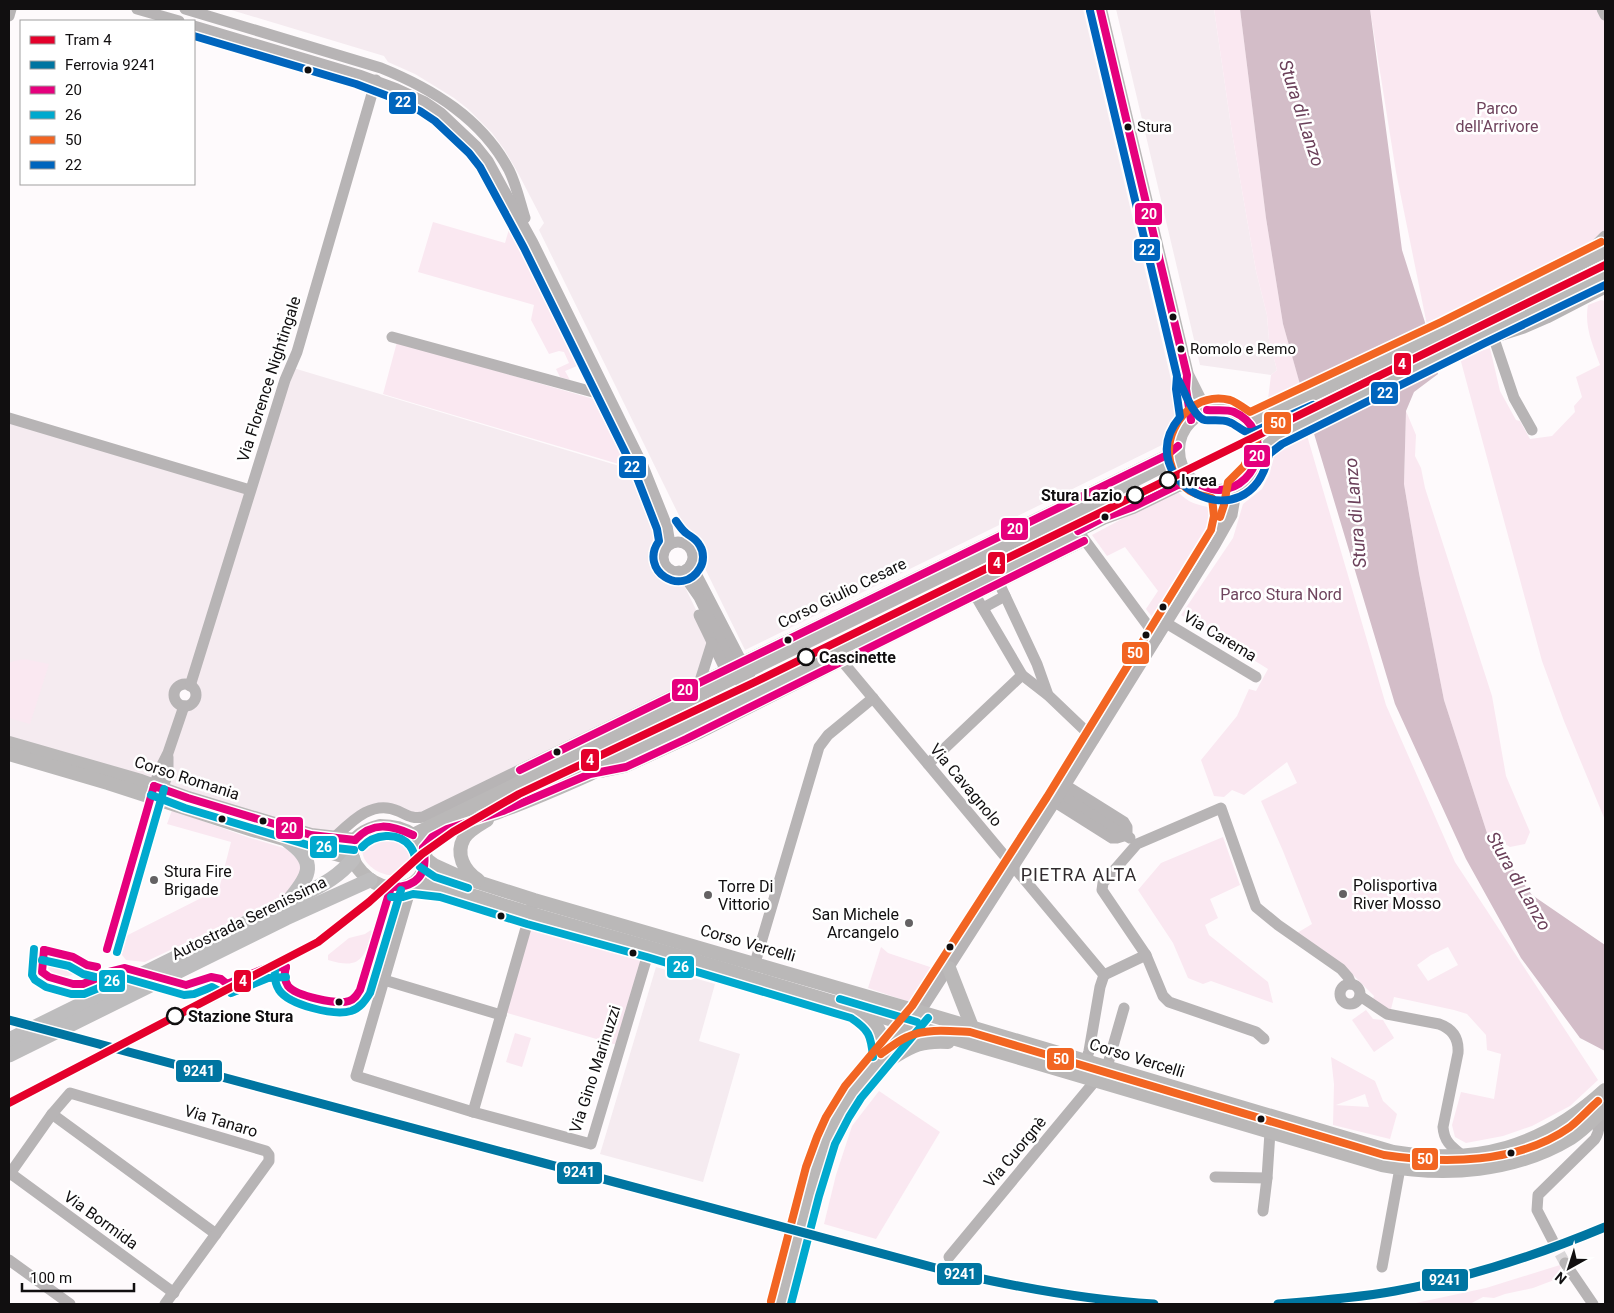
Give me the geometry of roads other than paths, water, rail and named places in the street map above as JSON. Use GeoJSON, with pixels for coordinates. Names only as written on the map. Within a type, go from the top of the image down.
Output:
{"type":"FeatureCollection","features":[{"type":"Feature","properties":{"kind":"highway"},"geometry":{"type":"LineString","coordinates":[[284,910],[304,882],[307,870],[303,853],[288,841]]}},
{"type":"Feature","properties":{"kind":"highway","name":"Autostrada Serenissima"},"geometry":{"type":"LineString","coordinates":[[9,1055],[284,910],[337,876],[353,859]]}},
{"type":"Feature","properties":{"kind":"highway","name":"Autostrada Serenissima"},"geometry":{"type":"LineString","coordinates":[[9,1040],[284,910],[370,880]]}},
{"type":"Feature","properties":{"kind":"main road"},"geometry":{"type":"LineString","coordinates":[[1100,9],[1187,375],[1201,403],[1207,410]]}},
{"type":"Feature","properties":{"kind":"main road"},"geometry":{"type":"LineString","coordinates":[[1249,422],[1286,407],[1445,331],[1605,251]]}},
{"type":"Feature","properties":{"kind":"main road"},"geometry":{"type":"LineString","coordinates":[[1260,450],[1273,438],[1294,426],[1488,333],[1605,274]]}},
{"type":"Feature","properties":{"kind":"main road"},"geometry":{"type":"LineString","coordinates":[[1187,375],[1186,389],[1191,420]]}},
{"type":"Feature","properties":{"kind":"main road"},"geometry":{"type":"LineString","coordinates":[[1207,410],[1230,410],[1237,413],[1249,422],[1257,436],[1260,450],[1258,461],[1246,480],[1237,486],[1221,490],[1202,487],[1194,482],[1184,471],[1178,449],[1180,436],[1184,427],[1191,420],[1207,410]]}},
{"type":"Feature","properties":{"kind":"main road","name":"Corso Giulio Cesare"},"geometry":{"type":"LineString","coordinates":[[413,834],[522,775],[736,670],[1096,502],[1175,459],[1178,449]]}},
{"type":"Feature","properties":{"kind":"main road"},"geometry":{"type":"LineString","coordinates":[[424,853],[432,837],[447,829],[503,811],[590,774],[754,698],[1081,536],[1103,518],[1133,508],[1178,485],[1194,482]]}},
{"type":"Feature","properties":{"kind":"main road","name":"Corso Romania"},"geometry":{"type":"LineString","coordinates":[[9,743],[157,793],[288,841],[353,859]]}},
{"type":"Feature","properties":{"kind":"main road","name":"Corso Romania"},"geometry":{"type":"LineString","coordinates":[[9,754],[311,835],[355,840]]}},
{"type":"Feature","properties":{"kind":"main road"},"geometry":{"type":"LineString","coordinates":[[483,884],[465,869],[460,854],[462,844],[465,836],[503,811]]}},
{"type":"Feature","properties":{"kind":"main road"},"geometry":{"type":"LineString","coordinates":[[390,826],[413,834],[424,853],[425,867],[418,880],[412,884],[395,888],[378,884],[360,871],[353,859],[352,850],[355,840],[369,828],[390,826]]}},
{"type":"Feature","properties":{"kind":"main road","name":"Corso Vercelli"},"geometry":{"type":"LineString","coordinates":[[424,853],[439,868],[534,900],[755,963],[1393,1152],[1434,1157],[1463,1156],[1497,1150],[1522,1143],[1594,1111]]}},
{"type":"Feature","properties":{"kind":"main road","name":"Corso Vercelli"},"geometry":{"type":"LineString","coordinates":[[412,884],[442,887],[530,914],[650,947],[1382,1165],[1448,1172],[1473,1170],[1532,1156],[1572,1137],[1594,1111],[1605,1090]]}},
{"type":"Feature","properties":{"kind":"main road"},"geometry":{"type":"LineString","coordinates":[[949,968],[972,1027]]}},
{"type":"Feature","properties":{"kind":"main road"},"geometry":{"type":"LineString","coordinates":[[855,1009],[870,1019],[878,1028],[881,1036],[883,1056]]}},
{"type":"Feature","properties":{"kind":"main road"},"geometry":{"type":"LineString","coordinates":[[780,1304],[803,1216],[826,1140],[843,1108],[920,1012]]}},
{"type":"Feature","properties":{"kind":"main road"},"geometry":{"type":"LineString","coordinates":[[873,1069],[920,1043],[935,1041],[968,1042]]}},
{"type":"Feature","properties":{"kind":"street"},"geometry":{"type":"LineString","coordinates":[[9,16],[11,9]]}},
{"type":"Feature","properties":{"kind":"street"},"geometry":{"type":"LineString","coordinates":[[137,9],[176,20]]}},
{"type":"Feature","properties":{"kind":"street"},"geometry":{"type":"LineString","coordinates":[[186,9],[381,68],[448,102],[486,136],[503,159],[510,172],[533,243]]}},
{"type":"Feature","properties":{"kind":"street"},"geometry":{"type":"LineString","coordinates":[[1602,9],[1605,16]]}},
{"type":"Feature","properties":{"kind":"street"},"geometry":{"type":"LineString","coordinates":[[195,26],[376,80],[425,102],[441,113],[476,146],[488,161],[533,243],[646,474],[675,543]]}},
{"type":"Feature","properties":{"kind":"street","name":"Via Florence Nightingale"},"geometry":{"type":"LineString","coordinates":[[190,686],[285,380],[297,352],[376,80]]}},
{"type":"Feature","properties":{"kind":"street"},"geometry":{"type":"LineString","coordinates":[[1580,264],[1605,236]]}},
{"type":"Feature","properties":{"kind":"street"},"geometry":{"type":"LineString","coordinates":[[1488,333],[1499,336],[1543,320],[1604,290]]}},
{"type":"Feature","properties":{"kind":"street"},"geometry":{"type":"LineString","coordinates":[[1488,333],[1512,394],[1532,430]]}},
{"type":"Feature","properties":{"kind":"street"},"geometry":{"type":"LineString","coordinates":[[392,336],[593,392],[606,390]]}},
{"type":"Feature","properties":{"kind":"street"},"geometry":{"type":"LineString","coordinates":[[9,418],[250,490]]}},
{"type":"Feature","properties":{"kind":"street"},"geometry":{"type":"LineString","coordinates":[[920,1012],[1060,793],[1221,534],[1232,515],[1237,486]]}},
{"type":"Feature","properties":{"kind":"street"},"geometry":{"type":"LineString","coordinates":[[1221,490],[1224,516],[1221,534]]}},
{"type":"Feature","properties":{"kind":"street"},"geometry":{"type":"LineString","coordinates":[[679,572],[688,568],[693,555],[692,550],[685,544],[675,543],[664,552],[664,561],[670,569],[679,572],[685,578],[699,597],[736,670],[754,698],[842,661],[926,613],[975,595],[999,583],[1081,536],[1157,638]]}},
{"type":"Feature","properties":{"kind":"street"},"geometry":{"type":"LineString","coordinates":[[691,564],[736,670]]}},
{"type":"Feature","properties":{"kind":"street"},"geometry":{"type":"LineString","coordinates":[[999,583],[1049,696]]}},
{"type":"Feature","properties":{"kind":"street"},"geometry":{"type":"LineString","coordinates":[[975,595],[1022,675],[1049,696],[1094,739]]}},
{"type":"Feature","properties":{"kind":"street"},"geometry":{"type":"LineString","coordinates":[[983,608],[1005,596]]}},
{"type":"Feature","properties":{"kind":"street"},"geometry":{"type":"LineString","coordinates":[[699,597],[696,609],[712,643],[736,670]]}},
{"type":"Feature","properties":{"kind":"street","name":"Via Carema"},"geometry":{"type":"LineString","coordinates":[[1166,623],[1256,677]]}},
{"type":"Feature","properties":{"kind":"street"},"geometry":{"type":"LineString","coordinates":[[700,681],[712,643]]}},
{"type":"Feature","properties":{"kind":"street","name":"Via Cavagnolo"},"geometry":{"type":"LineString","coordinates":[[842,661],[1104,976]]}},
{"type":"Feature","properties":{"kind":"street","name":"Corso Giulio Cesare"},"geometry":{"type":"LineString","coordinates":[[364,812],[388,808],[411,818],[423,817],[522,775],[700,681],[736,670]]}},
{"type":"Feature","properties":{"kind":"street"},"geometry":{"type":"LineString","coordinates":[[928,764],[1022,675]]}},
{"type":"Feature","properties":{"kind":"street"},"geometry":{"type":"LineString","coordinates":[[180,686],[190,686],[196,696],[192,704],[184,706],[177,703],[174,694],[180,686]]}},
{"type":"Feature","properties":{"kind":"street"},"geometry":{"type":"LineString","coordinates":[[755,963],[819,747],[828,735],[872,698]]}},
{"type":"Feature","properties":{"kind":"street"},"geometry":{"type":"LineString","coordinates":[[157,793],[160,769],[168,753],[184,706]]}},
{"type":"Feature","properties":{"kind":"street"},"geometry":{"type":"LineString","coordinates":[[1060,793],[1112,838],[1127,835]]}},
{"type":"Feature","properties":{"kind":"street"},"geometry":{"type":"LineString","coordinates":[[1060,793],[1124,822],[1127,827],[1127,835],[1137,844]]}},
{"type":"Feature","properties":{"kind":"street"},"geometry":{"type":"LineString","coordinates":[[1264,1039],[1256,1032],[1166,1000],[1146,955],[1101,886],[1137,844],[1221,808],[1256,907],[1278,925],[1332,962],[1344,974],[1347,985]]}},
{"type":"Feature","properties":{"kind":"street"},"geometry":{"type":"LineString","coordinates":[[334,838],[364,812],[369,828]]}},
{"type":"Feature","properties":{"kind":"street"},"geometry":{"type":"LineString","coordinates":[[412,884],[356,1076],[473,1112],[534,900]]}},
{"type":"Feature","properties":{"kind":"street","name":"Via Gino Marinuzzi"},"geometry":{"type":"LineString","coordinates":[[473,1112],[590,1144],[650,947]]}},
{"type":"Feature","properties":{"kind":"street"},"geometry":{"type":"LineString","coordinates":[[1086,1061],[1100,987],[1104,976],[1146,955]]}},
{"type":"Feature","properties":{"kind":"street"},"geometry":{"type":"LineString","coordinates":[[384,980],[501,1014]]}},
{"type":"Feature","properties":{"kind":"street"},"geometry":{"type":"LineString","coordinates":[[1347,985],[1340,995],[1345,1003],[1354,1003],[1360,996]]}},
{"type":"Feature","properties":{"kind":"street"},"geometry":{"type":"LineString","coordinates":[[1347,985],[1357,987],[1360,996],[1387,1014],[1439,1024],[1445,1026],[1454,1034],[1458,1043],[1458,1053],[1443,1127],[1447,1142],[1463,1156]]}},
{"type":"Feature","properties":{"kind":"street","name":"Via Cuorgnè"},"geometry":{"type":"LineString","coordinates":[[949,1256],[1095,1081],[1104,1066],[1124,1008]]}},
{"type":"Feature","properties":{"kind":"street","name":"Via Tanaro"},"geometry":{"type":"LineString","coordinates":[[52,1114],[69,1093],[266,1151],[269,1155],[268,1161],[165,1304]]}},
{"type":"Feature","properties":{"kind":"street"},"geometry":{"type":"LineString","coordinates":[[1552,1239],[1537,1210],[1538,1195],[1596,1138],[1600,1125],[1594,1111]]}},
{"type":"Feature","properties":{"kind":"street"},"geometry":{"type":"LineString","coordinates":[[9,1174],[52,1114],[216,1234]]}},
{"type":"Feature","properties":{"kind":"street"},"geometry":{"type":"LineString","coordinates":[[1263,1211],[1270,1132],[1276,1118]]}},
{"type":"Feature","properties":{"kind":"street"},"geometry":{"type":"LineString","coordinates":[[1382,1267],[1400,1168]]}},
{"type":"Feature","properties":{"kind":"street","name":"Via Bormida"},"geometry":{"type":"LineString","coordinates":[[9,1174],[174,1293]]}},
{"type":"Feature","properties":{"kind":"street"},"geometry":{"type":"LineString","coordinates":[[1215,1177],[1267,1178]]}},
{"type":"Feature","properties":{"kind":"street"},"geometry":{"type":"LineString","coordinates":[[9,1260],[70,1304]]}},
{"type":"Feature","properties":{"kind":"street"},"geometry":{"type":"LineString","coordinates":[[1565,1264],[1593,1304]]}},
{"type":"Feature","properties":{"kind":"water","name":"Stura di Lanzo"},"geometry":{"type":"Polygon","coordinates":[[[1240,9],[1370,9],[1402,250],[1429,335],[1438,374],[1414,392],[1406,411],[1404,484],[1444,700],[1487,833],[1532,895],[1605,945],[1605,1051],[1580,1038],[1521,958],[1466,859],[1395,704],[1283,324],[1266,218],[1240,9]]]}},
{"type":"Feature","properties":{"kind":"tunnel"},"geometry":{"type":"LineString","coordinates":[[1552,1239],[1565,1263]]}},
{"type":"Feature","properties":{"kind":"tram line","name":"4"},"geometry":{"type":"LineString","coordinates":[[9,1103],[318,942],[369,902],[422,854],[453,832],[519,794],[753,683],[1605,265]]}},
{"type":"Feature","properties":{"kind":"rail line","name":"9241"},"geometry":{"type":"LineString","coordinates":[[9,1020],[947,1271],[1050,1292],[1154,1304]]}},
{"type":"Feature","properties":{"kind":"rail line","name":"9241"},"geometry":{"type":"LineString","coordinates":[[1278,1304],[1366,1296],[1422,1286],[1528,1256],[1605,1227]]}},
{"type":"Feature","properties":{"kind":"place","name":"Stura"},"geometry":{"type":"Point","coordinates":[1128,127]}},
{"type":"Feature","properties":{"kind":"place","name":"Romolo e Remo"},"geometry":{"type":"Point","coordinates":[1181,349]}},
{"type":"Feature","properties":{"kind":"place","name":"Ivrea"},"geometry":{"type":"Point","coordinates":[1168,480]}},
{"type":"Feature","properties":{"kind":"place","name":"Stura Lazio"},"geometry":{"type":"Point","coordinates":[1135,495]}},
{"type":"Feature","properties":{"kind":"place","name":"Cascinette"},"geometry":{"type":"Point","coordinates":[806,657]}},
{"type":"Feature","properties":{"kind":"place","name":"Stura Fire Brigade"},"geometry":{"type":"Point","coordinates":[154,880]}},
{"type":"Feature","properties":{"kind":"place","name":"Polisportiva River Mosso"},"geometry":{"type":"Point","coordinates":[1343,894]}},
{"type":"Feature","properties":{"kind":"place","name":"Torre Di Vittorio"},"geometry":{"type":"Point","coordinates":[708,895]}},
{"type":"Feature","properties":{"kind":"place","name":"San Michele Arcangelo"},"geometry":{"type":"Point","coordinates":[909,923]}},
{"type":"Feature","properties":{"kind":"place","name":"Stazione Stura"},"geometry":{"type":"Point","coordinates":[175,1016]}},
{"type":"Feature","properties":{"kind":"district","name":"PIETRA ALTA"},"geometry":{"type":"Point","coordinates":[1079,874]}},
{"type":"Feature","properties":{"kind":"park label","name":"Parco dell'Arrivore"},"geometry":{"type":"Point","coordinates":[1497,117]}},
{"type":"Feature","properties":{"kind":"park label","name":"Parco Stura Nord"},"geometry":{"type":"Point","coordinates":[1281,594]}}]}
